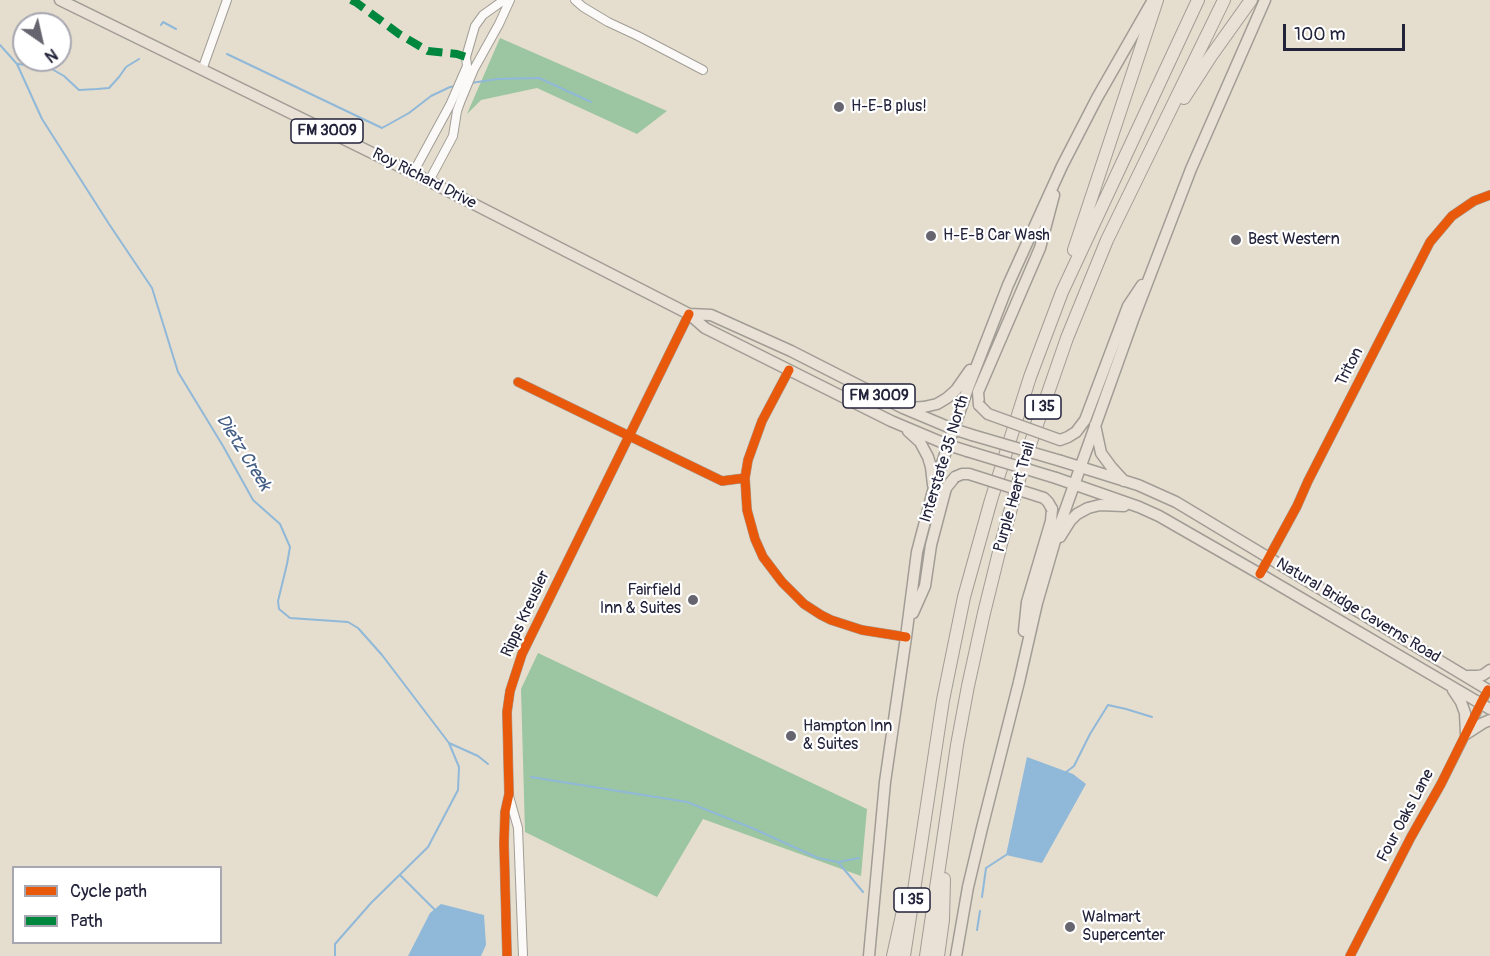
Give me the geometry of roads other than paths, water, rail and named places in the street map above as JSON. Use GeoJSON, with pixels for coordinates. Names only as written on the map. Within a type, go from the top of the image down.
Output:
{"type":"FeatureCollection","features":[{"type":"Feature","properties":{"kind":"highway"},"geometry":{"type":"LineString","coordinates":[[1062,292],[1155,0]]}},
{"type":"Feature","properties":{"kind":"highway","name":"Purple Heart Trail"},"geometry":{"type":"LineString","coordinates":[[904,956],[943,700],[964,597],[1017,415],[1062,292],[1198,0]]}},
{"type":"Feature","properties":{"kind":"highway","name":"Purple Heart Trail"},"geometry":{"type":"LineString","coordinates":[[926,956],[957,745],[981,624],[1024,462],[1067,338],[1107,240],[1224,0]]}},
{"type":"Feature","properties":{"kind":"highway"},"geometry":{"type":"LineString","coordinates":[[1156,142],[1206,64],[1251,0]]}},
{"type":"Feature","properties":{"kind":"highway"},"geometry":{"type":"LineString","coordinates":[[939,956],[943,920],[945,830]]}},
{"type":"Feature","properties":{"kind":"highway"},"geometry":{"type":"LineString","coordinates":[[893,956],[920,844]]}},
{"type":"Feature","properties":{"kind":"main road","name":"Roy Richard Drive"},"geometry":{"type":"LineString","coordinates":[[60,0],[429,181],[689,314],[705,328],[904,426],[948,445]]}},
{"type":"Feature","properties":{"kind":"main road","name":"Interstate 35 North"},"geometry":{"type":"LineString","coordinates":[[869,956],[885,782],[917,552],[933,491],[978,361],[1008,285],[1062,166],[1099,94],[1155,0]]}},
{"type":"Feature","properties":{"kind":"main road"},"geometry":{"type":"LineString","coordinates":[[956,956],[975,858],[1037,603],[1053,548],[1095,424],[1155,263],[1202,144],[1265,0]]}},
{"type":"Feature","properties":{"kind":"main road"},"geometry":{"type":"LineString","coordinates":[[1062,166],[1040,248],[978,392],[979,405],[983,410],[988,414],[1059,440],[1076,432],[1085,420],[1128,306],[1155,263]]}},
{"type":"Feature","properties":{"kind":"main road","name":"Roy Richard Drive"},"geometry":{"type":"LineString","coordinates":[[689,314],[711,315],[791,351],[903,408],[954,429]]}},
{"type":"Feature","properties":{"kind":"main road"},"geometry":{"type":"LineString","coordinates":[[903,408],[924,407],[937,404],[947,398],[978,361]]}},
{"type":"Feature","properties":{"kind":"main road"},"geometry":{"type":"LineString","coordinates":[[1095,424],[1101,453],[1124,481]]}},
{"type":"Feature","properties":{"kind":"main road"},"geometry":{"type":"LineString","coordinates":[[904,426],[920,442],[928,457],[933,491]]}},
{"type":"Feature","properties":{"kind":"main road","name":"Natural Bridge Caverns Road"},"geometry":{"type":"LineString","coordinates":[[954,429],[1138,485],[1176,502],[1489,690]]}},
{"type":"Feature","properties":{"kind":"main road","name":"FM 3009"},"geometry":{"type":"LineString","coordinates":[[948,445],[1074,484]]}},
{"type":"Feature","properties":{"kind":"main road"},"geometry":{"type":"LineString","coordinates":[[908,625],[925,586],[931,545],[946,488],[956,477],[969,474],[1044,498],[1052,509],[1051,521],[1028,602],[1019,682]]}},
{"type":"Feature","properties":{"kind":"main road","name":"Natural Bridge Caverns Road"},"geometry":{"type":"LineString","coordinates":[[1074,484],[1159,516],[1485,706]]}},
{"type":"Feature","properties":{"kind":"main road"},"geometry":{"type":"LineString","coordinates":[[1053,548],[1070,521],[1088,508],[1100,505],[1139,507]]}},
{"type":"Feature","properties":{"kind":"main road"},"geometry":{"type":"LineString","coordinates":[[1465,676],[1483,675],[1490,670]]}},
{"type":"Feature","properties":{"kind":"main road"},"geometry":{"type":"LineString","coordinates":[[1449,685],[1461,702],[1465,713],[1466,734]]}},
{"type":"Feature","properties":{"kind":"main road"},"geometry":{"type":"LineString","coordinates":[[1466,734],[1490,720]]}},
{"type":"Feature","properties":{"kind":"street"},"geometry":{"type":"LineString","coordinates":[[202,70],[227,0]]}},
{"type":"Feature","properties":{"kind":"street"},"geometry":{"type":"LineString","coordinates":[[429,181],[453,136],[457,111],[471,68],[466,57],[475,26],[483,15],[504,0]]}},
{"type":"Feature","properties":{"kind":"street"},"geometry":{"type":"LineString","coordinates":[[412,173],[502,18],[510,0]]}},
{"type":"Feature","properties":{"kind":"street"},"geometry":{"type":"LineString","coordinates":[[575,0],[608,22],[703,70]]}},
{"type":"Feature","properties":{"kind":"street","name":"Triton"},"geometry":{"type":"LineString","coordinates":[[1260,574],[1431,242],[1452,216],[1474,201],[1490,195]]}},
{"type":"Feature","properties":{"kind":"street","name":"Ripps Kreusler"},"geometry":{"type":"LineString","coordinates":[[523,956],[518,828],[509,794],[507,711],[510,691],[522,654],[689,314]]}},
{"type":"Feature","properties":{"kind":"street"},"geometry":{"type":"LineString","coordinates":[[789,370],[762,421],[748,460],[745,478],[747,510],[755,539],[763,557],[782,582],[804,604],[831,620],[862,630],[906,637]]}},
{"type":"Feature","properties":{"kind":"street"},"geometry":{"type":"LineString","coordinates":[[518,382],[722,481],[745,478]]}},
{"type":"Feature","properties":{"kind":"street","name":"Four Oaks Lane"},"geometry":{"type":"LineString","coordinates":[[1350,956],[1466,734],[1485,706],[1489,690]]}},
{"type":"Feature","properties":{"kind":"street","name":"Ripps Kreusler"},"geometry":{"type":"LineString","coordinates":[[507,956],[504,843],[505,812],[509,794]]}},
{"type":"Feature","properties":{"kind":"water"},"geometry":{"type":"Polygon","coordinates":[[[1027,757],[1073,774],[1086,784],[1042,863],[1006,855],[1027,757]]]}},
{"type":"Feature","properties":{"kind":"water"},"geometry":{"type":"Polygon","coordinates":[[[441,904],[484,915],[486,945],[481,956],[408,956],[430,913],[441,904]]]}},
{"type":"Feature","properties":{"kind":"waterway"},"geometry":{"type":"LineString","coordinates":[[161,25],[163,22],[176,29]]}},
{"type":"Feature","properties":{"kind":"waterway","name":"Dietz Creek"},"geometry":{"type":"LineString","coordinates":[[0,45],[17,64],[42,119],[152,288],[178,372],[253,500],[280,524],[290,547],[278,601],[279,609],[290,618],[348,622],[358,628],[382,655],[449,743],[459,767],[458,790],[428,847],[371,903],[335,944],[335,956]]}},
{"type":"Feature","properties":{"kind":"waterway"},"geometry":{"type":"LineString","coordinates":[[227,54],[382,128],[409,113],[431,96],[456,86]]}},
{"type":"Feature","properties":{"kind":"waterway"},"geometry":{"type":"LineString","coordinates":[[57,72],[79,90],[109,88],[126,67],[139,59]]}},
{"type":"Feature","properties":{"kind":"waterway"},"geometry":{"type":"LineString","coordinates":[[471,83],[497,79],[539,78],[591,102]]}},
{"type":"Feature","properties":{"kind":"waterway"},"geometry":{"type":"LineString","coordinates":[[1065,773],[1074,766],[1108,705],[1152,717]]}},
{"type":"Feature","properties":{"kind":"waterway"},"geometry":{"type":"LineString","coordinates":[[449,743],[478,756],[488,764]]}},
{"type":"Feature","properties":{"kind":"waterway"},"geometry":{"type":"LineString","coordinates":[[531,777],[687,802],[818,858],[838,862],[859,858]]}},
{"type":"Feature","properties":{"kind":"waterway"},"geometry":{"type":"LineString","coordinates":[[982,897],[986,868],[1006,855]]}},
{"type":"Feature","properties":{"kind":"waterway"},"geometry":{"type":"LineString","coordinates":[[838,862],[863,892]]}},
{"type":"Feature","properties":{"kind":"waterway"},"geometry":{"type":"LineString","coordinates":[[400,875],[436,911]]}},
{"type":"Feature","properties":{"kind":"waterway"},"geometry":{"type":"LineString","coordinates":[[977,930],[980,911]]}},
{"type":"Feature","properties":{"kind":"place","name":"H-E-B plus!"},"geometry":{"type":"Point","coordinates":[839,107]}},
{"type":"Feature","properties":{"kind":"place","name":"H-E-B Car Wash"},"geometry":{"type":"Point","coordinates":[931,236]}},
{"type":"Feature","properties":{"kind":"place","name":"Best Western"},"geometry":{"type":"Point","coordinates":[1236,240]}},
{"type":"Feature","properties":{"kind":"place","name":"Fairfield Inn & Suites"},"geometry":{"type":"Point","coordinates":[693,600]}},
{"type":"Feature","properties":{"kind":"place","name":"Hampton Inn & Suites"},"geometry":{"type":"Point","coordinates":[791,736]}},
{"type":"Feature","properties":{"kind":"place","name":"Walmart Supercenter"},"geometry":{"type":"Point","coordinates":[1070,927]}}]}
